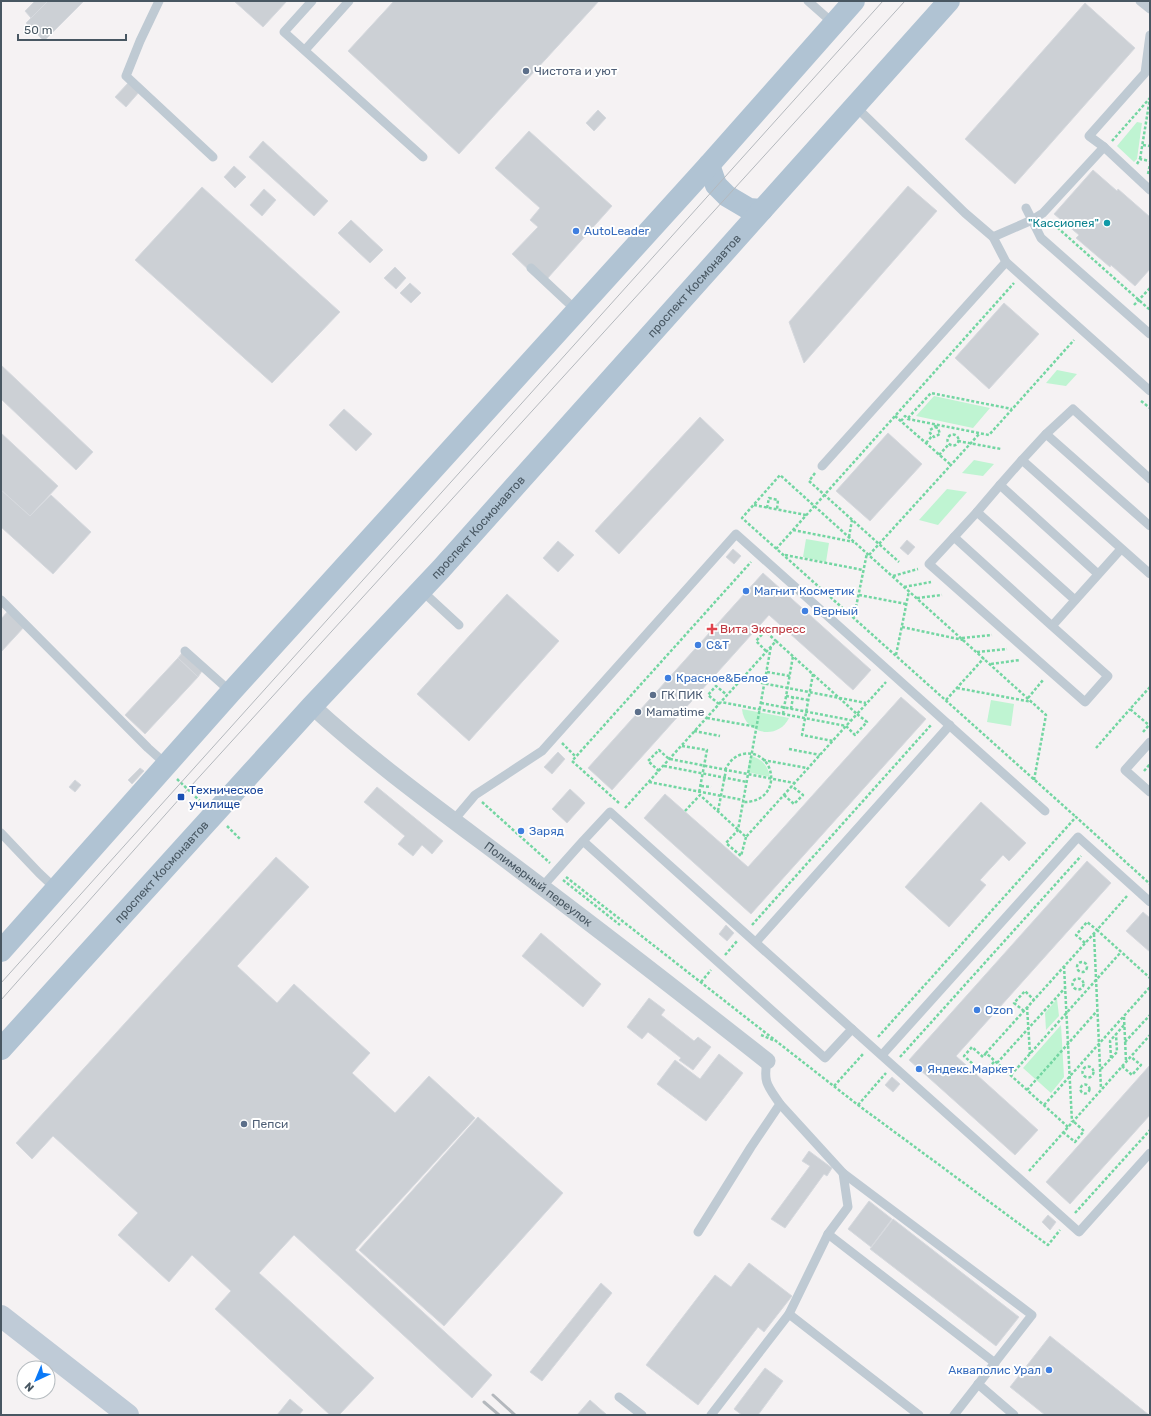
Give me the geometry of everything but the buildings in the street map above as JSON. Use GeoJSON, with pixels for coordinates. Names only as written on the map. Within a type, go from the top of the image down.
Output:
{"type":"FeatureCollection","features":[{"type":"Feature","properties":{"kind":"main road"},"geometry":{"type":"LineString","coordinates":[[1,952],[231,692],[709,165],[854,1]]}},
{"type":"Feature","properties":{"kind":"main road","name":"проспект Космонавтов"},"geometry":{"type":"LineString","coordinates":[[1,1049],[312,706],[421,590],[949,1]]}},
{"type":"Feature","properties":{"kind":"main road"},"geometry":{"type":"LineString","coordinates":[[709,165],[716,185],[727,196],[749,209],[762,210]]}},
{"type":"Feature","properties":{"kind":"street","name":"Полимерный переулок"},"geometry":{"type":"LineString","coordinates":[[312,706],[339,731],[453,821],[542,887],[767,1060]]}},
{"type":"Feature","properties":{"kind":"street"},"geometry":{"type":"LineString","coordinates":[[1,1316],[128,1415]]}},
{"type":"Feature","properties":{"kind":"lane"},"geometry":{"type":"LineString","coordinates":[[159,1],[140,41],[126,76],[213,157]]}},
{"type":"Feature","properties":{"kind":"lane"},"geometry":{"type":"LineString","coordinates":[[312,1],[284,32],[423,157]]}},
{"type":"Feature","properties":{"kind":"lane"},"geometry":{"type":"LineString","coordinates":[[305,50],[349,1]]}},
{"type":"Feature","properties":{"kind":"lane"},"geometry":{"type":"LineString","coordinates":[[808,1],[834,24]]}},
{"type":"Feature","properties":{"kind":"lane"},"geometry":{"type":"LineString","coordinates":[[1140,1],[1150,9]]}},
{"type":"Feature","properties":{"kind":"lane"},"geometry":{"type":"LineString","coordinates":[[1150,35],[1148,75],[1089,136],[1150,190]]}},
{"type":"Feature","properties":{"kind":"lane"},"geometry":{"type":"LineString","coordinates":[[855,106],[959,208],[993,237],[1006,262],[1150,392]]}},
{"type":"Feature","properties":{"kind":"lane"},"geometry":{"type":"LineString","coordinates":[[993,237],[1032,220],[1043,213],[1105,149]]}},
{"type":"Feature","properties":{"kind":"lane"},"geometry":{"type":"LineString","coordinates":[[1026,208],[1041,238],[1150,334]]}},
{"type":"Feature","properties":{"kind":"lane"},"geometry":{"type":"LineString","coordinates":[[822,466],[1006,262]]}},
{"type":"Feature","properties":{"kind":"lane"},"geometry":{"type":"LineString","coordinates":[[531,268],[577,311]]}},
{"type":"Feature","properties":{"kind":"lane"},"geometry":{"type":"LineString","coordinates":[[954,537],[1108,676],[1085,702],[929,564],[1046,434],[1073,409],[1150,479]]}},
{"type":"Feature","properties":{"kind":"lane"},"geometry":{"type":"LineString","coordinates":[[1046,434],[1150,526]]}},
{"type":"Feature","properties":{"kind":"lane"},"geometry":{"type":"LineString","coordinates":[[1022,460],[1150,574]]}},
{"type":"Feature","properties":{"kind":"lane"},"geometry":{"type":"LineString","coordinates":[[1000,486],[1098,574]]}},
{"type":"Feature","properties":{"kind":"lane"},"geometry":{"type":"LineString","coordinates":[[977,512],[1075,600]]}},
{"type":"Feature","properties":{"kind":"lane"},"geometry":{"type":"LineString","coordinates":[[453,821],[475,795],[542,751],[736,534],[1045,811]]}},
{"type":"Feature","properties":{"kind":"lane"},"geometry":{"type":"LineString","coordinates":[[1052,626],[1121,549]]}},
{"type":"Feature","properties":{"kind":"lane"},"geometry":{"type":"LineString","coordinates":[[421,590],[459,625]]}},
{"type":"Feature","properties":{"kind":"lane"},"geometry":{"type":"LineString","coordinates":[[1,600],[166,766]]}},
{"type":"Feature","properties":{"kind":"lane"},"geometry":{"type":"LineString","coordinates":[[185,651],[231,692]]}},
{"type":"Feature","properties":{"kind":"lane"},"geometry":{"type":"LineString","coordinates":[[756,942],[950,726]]}},
{"type":"Feature","properties":{"kind":"lane"},"geometry":{"type":"LineString","coordinates":[[1150,742],[1125,770],[1150,792]]}},
{"type":"Feature","properties":{"kind":"lane"},"geometry":{"type":"LineString","coordinates":[[542,887],[610,812],[1079,1232],[1150,1153]]}},
{"type":"Feature","properties":{"kind":"lane"},"geometry":{"type":"LineString","coordinates":[[1,833],[38,873],[56,889]]}},
{"type":"Feature","properties":{"kind":"lane"},"geometry":{"type":"LineString","coordinates":[[882,1055],[1078,837],[1150,902]]}},
{"type":"Feature","properties":{"kind":"lane"},"geometry":{"type":"LineString","coordinates":[[583,841],[825,1058],[852,1029]]}},
{"type":"Feature","properties":{"kind":"lane"},"geometry":{"type":"LineString","coordinates":[[767,1060],[765,1072],[767,1085],[780,1104],[843,1173],[1032,1315],[954,1415]]}},
{"type":"Feature","properties":{"kind":"lane"},"geometry":{"type":"LineString","coordinates":[[698,1232],[750,1147],[780,1104]]}},
{"type":"Feature","properties":{"kind":"lane"},"geometry":{"type":"LineString","coordinates":[[711,1415],[789,1314],[828,1234],[848,1207],[843,1173]]}},
{"type":"Feature","properties":{"kind":"lane"},"geometry":{"type":"LineString","coordinates":[[828,1234],[995,1363]]}},
{"type":"Feature","properties":{"kind":"lane"},"geometry":{"type":"LineString","coordinates":[[789,1314],[920,1415]]}},
{"type":"Feature","properties":{"kind":"lane"},"geometry":{"type":"LineString","coordinates":[[978,1384],[1014,1415]]}},
{"type":"Feature","properties":{"kind":"lane"},"geometry":{"type":"LineString","coordinates":[[619,1397],[642,1415]]}},
{"type":"Feature","properties":{"kind":"path"},"geometry":{"type":"LineString","coordinates":[[1105,149],[1150,98],[1140,160]]}},
{"type":"Feature","properties":{"kind":"path"},"geometry":{"type":"LineString","coordinates":[[1146,123],[1150,124]]}},
{"type":"Feature","properties":{"kind":"path"},"geometry":{"type":"LineString","coordinates":[[1143,145],[1150,146]]}},
{"type":"Feature","properties":{"kind":"path"},"geometry":{"type":"LineString","coordinates":[[1046,217],[1150,310]]}},
{"type":"Feature","properties":{"kind":"path"},"geometry":{"type":"LineString","coordinates":[[776,548],[1021,276]]}},
{"type":"Feature","properties":{"kind":"path"},"geometry":{"type":"LineString","coordinates":[[1127,313],[1150,288]]}},
{"type":"Feature","properties":{"kind":"path"},"geometry":{"type":"LineString","coordinates":[[901,421],[905,416],[936,426],[989,435],[1074,340]]}},
{"type":"Feature","properties":{"kind":"path"},"geometry":{"type":"LineString","coordinates":[[908,418],[931,393],[1013,409]]}},
{"type":"Feature","properties":{"kind":"path"},"geometry":{"type":"LineString","coordinates":[[895,416],[951,465]]}},
{"type":"Feature","properties":{"kind":"path"},"geometry":{"type":"LineString","coordinates":[[932,436],[930,430],[936,426]]}},
{"type":"Feature","properties":{"kind":"path"},"geometry":{"type":"LineString","coordinates":[[926,443],[932,436],[934,437],[940,434],[936,426]]}},
{"type":"Feature","properties":{"kind":"path"},"geometry":{"type":"LineString","coordinates":[[854,618],[863,570],[868,554],[879,544],[980,433]]}},
{"type":"Feature","properties":{"kind":"path"},"geometry":{"type":"LineString","coordinates":[[949,444],[947,441],[950,435],[954,434],[957,436],[958,441]]}},
{"type":"Feature","properties":{"kind":"path"},"geometry":{"type":"LineString","coordinates":[[958,441],[1001,449]]}},
{"type":"Feature","properties":{"kind":"path"},"geometry":{"type":"LineString","coordinates":[[949,444],[956,445],[958,441]]}},
{"type":"Feature","properties":{"kind":"path"},"geometry":{"type":"LineString","coordinates":[[939,455],[949,444]]}},
{"type":"Feature","properties":{"kind":"path"},"geometry":{"type":"LineString","coordinates":[[822,466],[809,481],[899,562]]}},
{"type":"Feature","properties":{"kind":"path"},"geometry":{"type":"LineString","coordinates":[[1034,780],[1046,714],[780,475],[742,518],[896,655],[1034,780],[1076,817]]}},
{"type":"Feature","properties":{"kind":"path"},"geometry":{"type":"LineString","coordinates":[[767,508],[768,498],[778,500],[777,509]]}},
{"type":"Feature","properties":{"kind":"path"},"geometry":{"type":"LineString","coordinates":[[753,505],[806,515]]}},
{"type":"Feature","properties":{"kind":"path"},"geometry":{"type":"LineString","coordinates":[[849,537],[852,520]]}},
{"type":"Feature","properties":{"kind":"path"},"geometry":{"type":"LineString","coordinates":[[793,530],[855,542]]}},
{"type":"Feature","properties":{"kind":"path"},"geometry":{"type":"LineString","coordinates":[[784,555],[863,570]]}},
{"type":"Feature","properties":{"kind":"path"},"geometry":{"type":"LineString","coordinates":[[580,768],[572,761],[576,756],[753,560],[756,563]]}},
{"type":"Feature","properties":{"kind":"path"},"geometry":{"type":"LineString","coordinates":[[892,576],[918,569]]}},
{"type":"Feature","properties":{"kind":"path"},"geometry":{"type":"LineString","coordinates":[[904,587],[931,582]]}},
{"type":"Feature","properties":{"kind":"path"},"geometry":{"type":"LineString","coordinates":[[896,655],[909,591]]}},
{"type":"Feature","properties":{"kind":"path"},"geometry":{"type":"LineString","coordinates":[[859,594],[906,604]]}},
{"type":"Feature","properties":{"kind":"path"},"geometry":{"type":"LineString","coordinates":[[917,598],[942,595]]}},
{"type":"Feature","properties":{"kind":"path"},"geometry":{"type":"LineString","coordinates":[[902,627],[963,639],[1008,633]]}},
{"type":"Feature","properties":{"kind":"path"},"geometry":{"type":"LineString","coordinates":[[727,695],[716,686],[708,695],[720,703],[846,726],[856,735],[867,722],[765,631],[756,641],[766,651]]}},
{"type":"Feature","properties":{"kind":"path"},"geometry":{"type":"LineString","coordinates":[[625,808],[776,641]]}},
{"type":"Feature","properties":{"kind":"path"},"geometry":{"type":"LineString","coordinates":[[772,645],[738,830],[726,843],[741,856],[746,837],[793,784],[887,680],[893,686]]}},
{"type":"Feature","properties":{"kind":"path"},"geometry":{"type":"LineString","coordinates":[[977,652],[1024,647]]}},
{"type":"Feature","properties":{"kind":"path"},"geometry":{"type":"LineString","coordinates":[[783,714],[793,656]]}},
{"type":"Feature","properties":{"kind":"path"},"geometry":{"type":"LineString","coordinates":[[946,700],[984,658]]}},
{"type":"Feature","properties":{"kind":"path"},"geometry":{"type":"LineString","coordinates":[[991,664],[1036,658]]}},
{"type":"Feature","properties":{"kind":"path"},"geometry":{"type":"LineString","coordinates":[[767,672],[790,676]]}},
{"type":"Feature","properties":{"kind":"path"},"geometry":{"type":"LineString","coordinates":[[1028,698],[1051,672]]}},
{"type":"Feature","properties":{"kind":"path"},"geometry":{"type":"LineString","coordinates":[[813,674],[802,735],[833,741]]}},
{"type":"Feature","properties":{"kind":"path"},"geometry":{"type":"LineString","coordinates":[[741,679],[866,703]]}},
{"type":"Feature","properties":{"kind":"path"},"geometry":{"type":"LineString","coordinates":[[1096,748],[1150,687]]}},
{"type":"Feature","properties":{"kind":"path"},"geometry":{"type":"LineString","coordinates":[[957,688],[1032,702]]}},
{"type":"Feature","properties":{"kind":"path"},"geometry":{"type":"LineString","coordinates":[[786,696],[808,700]]}},
{"type":"Feature","properties":{"kind":"path"},"geometry":{"type":"LineString","coordinates":[[791,709],[793,697]]}},
{"type":"Feature","properties":{"kind":"path"},"geometry":{"type":"LineString","coordinates":[[761,703],[851,720]]}},
{"type":"Feature","properties":{"kind":"path"},"geometry":{"type":"LineString","coordinates":[[701,982],[950,704]]}},
{"type":"Feature","properties":{"kind":"path"},"geometry":{"type":"LineString","coordinates":[[1130,709],[1150,726]]}},
{"type":"Feature","properties":{"kind":"path"},"geometry":{"type":"LineString","coordinates":[[707,718],[756,727]]}},
{"type":"Feature","properties":{"kind":"path"},"geometry":{"type":"LineString","coordinates":[[694,732],[720,736]]}},
{"type":"Feature","properties":{"kind":"path"},"geometry":{"type":"LineString","coordinates":[[554,737],[576,756]]}},
{"type":"Feature","properties":{"kind":"path"},"geometry":{"type":"LineString","coordinates":[[682,745],[707,750],[699,796],[685,811]]}},
{"type":"Feature","properties":{"kind":"path"},"geometry":{"type":"LineString","coordinates":[[789,749],[820,755]]}},
{"type":"Feature","properties":{"kind":"path"},"geometry":{"type":"LineString","coordinates":[[659,771],[648,761],[659,750],[670,759],[793,784],[802,795],[794,804],[784,795]]}},
{"type":"Feature","properties":{"kind":"path"},"geometry":{"type":"LineString","coordinates":[[718,812],[725,770],[732,759],[738,756],[752,754],[763,760],[808,768]]}},
{"type":"Feature","properties":{"kind":"path"},"geometry":{"type":"LineString","coordinates":[[649,782],[750,802],[762,797],[770,786],[772,779],[771,772],[763,760]]}},
{"type":"Feature","properties":{"kind":"path"},"geometry":{"type":"LineString","coordinates":[[1147,774],[1144,771],[1150,764]]}},
{"type":"Feature","properties":{"kind":"path"},"geometry":{"type":"LineString","coordinates":[[166,766],[241,840]]}},
{"type":"Feature","properties":{"kind":"path"},"geometry":{"type":"LineString","coordinates":[[663,766],[747,782]]}},
{"type":"Feature","properties":{"kind":"path"},"geometry":{"type":"LineString","coordinates":[[701,786],[711,787]]}},
{"type":"Feature","properties":{"kind":"path"},"geometry":{"type":"LineString","coordinates":[[475,795],[558,870],[858,1105],[1048,1245]]}},
{"type":"Feature","properties":{"kind":"path"},"geometry":{"type":"LineString","coordinates":[[699,796],[700,795],[746,837]]}},
{"type":"Feature","properties":{"kind":"path"},"geometry":{"type":"LineString","coordinates":[[858,1105],[1083,854]]}},
{"type":"Feature","properties":{"kind":"path"},"geometry":{"type":"LineString","coordinates":[[1079,978],[1073,981],[1073,984],[1065,986],[996,1062],[983,1073],[964,1056],[972,1047],[983,1057],[1127,896],[1122,890]]}},
{"type":"Feature","properties":{"kind":"path"},"geometry":{"type":"LineString","coordinates":[[1085,943],[1076,935],[1087,922],[1150,978]]}},
{"type":"Feature","properties":{"kind":"path"},"geometry":{"type":"LineString","coordinates":[[1094,934],[1102,1089]]}},
{"type":"Feature","properties":{"kind":"path"},"geometry":{"type":"LineString","coordinates":[[1011,1075],[1121,952]]}},
{"type":"Feature","properties":{"kind":"path"},"geometry":{"type":"LineString","coordinates":[[1079,978],[1080,971],[1077,964],[1083,961],[1087,966],[1087,969],[1080,971]]}},
{"type":"Feature","properties":{"kind":"path"},"geometry":{"type":"LineString","coordinates":[[1064,966],[1072,1122]]}},
{"type":"Feature","properties":{"kind":"path"},"geometry":{"type":"LineString","coordinates":[[1079,978],[1084,983],[1083,987]]}},
{"type":"Feature","properties":{"kind":"path"},"geometry":{"type":"LineString","coordinates":[[1073,984],[1074,988],[1077,990],[1083,987]]}},
{"type":"Feature","properties":{"kind":"path"},"geometry":{"type":"LineString","coordinates":[[1083,987],[1087,990]]}},
{"type":"Feature","properties":{"kind":"path"},"geometry":{"type":"LineString","coordinates":[[1044,1105],[1150,987]]}},
{"type":"Feature","properties":{"kind":"path"},"geometry":{"type":"LineString","coordinates":[[1024,1011],[1014,1003],[1019,997],[1025,991],[1034,1000]]}},
{"type":"Feature","properties":{"kind":"path"},"geometry":{"type":"LineString","coordinates":[[1028,1007],[1030,1054]]}},
{"type":"Feature","properties":{"kind":"path"},"geometry":{"type":"LineString","coordinates":[[1027,1090],[1098,1011]]}},
{"type":"Feature","properties":{"kind":"path"},"geometry":{"type":"LineString","coordinates":[[1125,1042],[1150,1015]]}},
{"type":"Feature","properties":{"kind":"path"},"geometry":{"type":"LineString","coordinates":[[1124,1016],[1126,1062]]}},
{"type":"Feature","properties":{"kind":"path"},"geometry":{"type":"LineString","coordinates":[[1111,1058],[1110,1040],[1124,1025]]}},
{"type":"Feature","properties":{"kind":"path"},"geometry":{"type":"LineString","coordinates":[[1087,1078],[1093,1075],[1094,1072],[1101,1070],[1117,1052],[1116,1034]]}},
{"type":"Feature","properties":{"kind":"path"},"geometry":{"type":"LineString","coordinates":[[1034,1176],[1028,1170],[1150,1035]]}},
{"type":"Feature","properties":{"kind":"path"},"geometry":{"type":"LineString","coordinates":[[986,1053],[1068,1127]]}},
{"type":"Feature","properties":{"kind":"path"},"geometry":{"type":"LineString","coordinates":[[1122,1066],[1132,1075],[1141,1065],[1131,1056]]}},
{"type":"Feature","properties":{"kind":"path"},"geometry":{"type":"LineString","coordinates":[[1079,1066],[1083,1069]]}},
{"type":"Feature","properties":{"kind":"path"},"geometry":{"type":"LineString","coordinates":[[1083,1069],[1089,1066],[1094,1072]]}},
{"type":"Feature","properties":{"kind":"path"},"geometry":{"type":"LineString","coordinates":[[1083,1069],[1082,1073],[1087,1078]]}},
{"type":"Feature","properties":{"kind":"path"},"geometry":{"type":"LineString","coordinates":[[1086,1084],[1087,1078]]}},
{"type":"Feature","properties":{"kind":"path"},"geometry":{"type":"LineString","coordinates":[[1063,1132],[1075,1142],[1084,1131],[1072,1122]]}},
{"type":"Feature","properties":{"kind":"path"},"geometry":{"type":"LineString","coordinates":[[1070,1208],[1076,1213],[1150,1130]]}},
{"type":"Feature","properties":{"kind":"green space"},"geometry":{"type":"Polygon","coordinates":[[[1137,122],[1142,123],[1137,159],[1134,162],[1117,146],[1137,122]]]}},
{"type":"Feature","properties":{"kind":"green space"},"geometry":{"type":"Polygon","coordinates":[[[1057,370],[1077,374],[1066,386],[1046,383],[1057,370]]]}},
{"type":"Feature","properties":{"kind":"green space"},"geometry":{"type":"Polygon","coordinates":[[[934,396],[990,408],[973,428],[916,416],[934,396]]]}},
{"type":"Feature","properties":{"kind":"green space"},"geometry":{"type":"Polygon","coordinates":[[[974,460],[994,464],[983,476],[962,473],[974,460]]]}},
{"type":"Feature","properties":{"kind":"green space"},"geometry":{"type":"Polygon","coordinates":[[[947,489],[967,492],[938,525],[919,520],[947,489]]]}},
{"type":"Feature","properties":{"kind":"green space"},"geometry":{"type":"Polygon","coordinates":[[[806,539],[829,543],[826,562],[803,557],[806,539]]]}},
{"type":"Feature","properties":{"kind":"green space"},"geometry":{"type":"Polygon","coordinates":[[[991,700],[1014,704],[1011,726],[987,722],[991,700]]]}},
{"type":"Feature","properties":{"kind":"green space"},"geometry":{"type":"Polygon","coordinates":[[[742,709],[789,718],[784,725],[777,730],[762,732],[749,724],[744,718],[742,709]]]}},
{"type":"Feature","properties":{"kind":"green space"},"geometry":{"type":"Polygon","coordinates":[[[750,756],[761,760],[768,769],[770,777],[747,772],[750,756]]]}},
{"type":"Feature","properties":{"kind":"green space"},"geometry":{"type":"Polygon","coordinates":[[[1057,999],[1059,1016],[1046,1030],[1045,1013],[1057,999]]]}},
{"type":"Feature","properties":{"kind":"green space"},"geometry":{"type":"Polygon","coordinates":[[[1061,1025],[1064,1077],[1051,1093],[1023,1068],[1061,1025]]]}},
{"type":"Feature","properties":{"kind":"tram line"},"geometry":{"type":"LineString","coordinates":[[1,983],[883,1]]}},
{"type":"Feature","properties":{"kind":"tram line"},"geometry":{"type":"LineString","coordinates":[[1,1000],[181,797],[905,1]]}},
{"type":"Feature","properties":{"kind":"railway"},"geometry":{"type":"LineString","coordinates":[[493,1395],[515,1415]]}},
{"type":"Feature","properties":{"kind":"railway"},"geometry":{"type":"LineString","coordinates":[[484,1402],[499,1415]]}},
{"type":"Feature","properties":{"kind":"place","name":"Чистота и уют"},"geometry":{"type":"Point","coordinates":[526,71]}},
{"type":"Feature","properties":{"kind":"place","name":"\"Кассиопея\""},"geometry":{"type":"Point","coordinates":[1107,223]}},
{"type":"Feature","properties":{"kind":"place","name":"AutoLeader"},"geometry":{"type":"Point","coordinates":[576,231]}},
{"type":"Feature","properties":{"kind":"place","name":"Магнит Косметик"},"geometry":{"type":"Point","coordinates":[746,591]}},
{"type":"Feature","properties":{"kind":"place","name":"Верный"},"geometry":{"type":"Point","coordinates":[805,611]}},
{"type":"Feature","properties":{"kind":"place","name":"Вита Экспресс"},"geometry":{"type":"Point","coordinates":[712,629]}},
{"type":"Feature","properties":{"kind":"place","name":"С&Т"},"geometry":{"type":"Point","coordinates":[698,645]}},
{"type":"Feature","properties":{"kind":"place","name":"Красное&Белое"},"geometry":{"type":"Point","coordinates":[668,678]}},
{"type":"Feature","properties":{"kind":"place","name":"ГК ПИК"},"geometry":{"type":"Point","coordinates":[653,695]}},
{"type":"Feature","properties":{"kind":"place","name":"Mamatime"},"geometry":{"type":"Point","coordinates":[638,712]}},
{"type":"Feature","properties":{"kind":"place","name":"Техническое училище"},"geometry":{"type":"Point","coordinates":[181,797]}},
{"type":"Feature","properties":{"kind":"place","name":"Заряд"},"geometry":{"type":"Point","coordinates":[521,831]}},
{"type":"Feature","properties":{"kind":"place","name":"Ozon"},"geometry":{"type":"Point","coordinates":[977,1010]}},
{"type":"Feature","properties":{"kind":"place","name":"Яндекс.Маркет"},"geometry":{"type":"Point","coordinates":[919,1069]}},
{"type":"Feature","properties":{"kind":"place","name":"Пепси"},"geometry":{"type":"Point","coordinates":[244,1124]}},
{"type":"Feature","properties":{"kind":"place","name":"Акваполис Урал"},"geometry":{"type":"Point","coordinates":[1049,1370]}}]}
